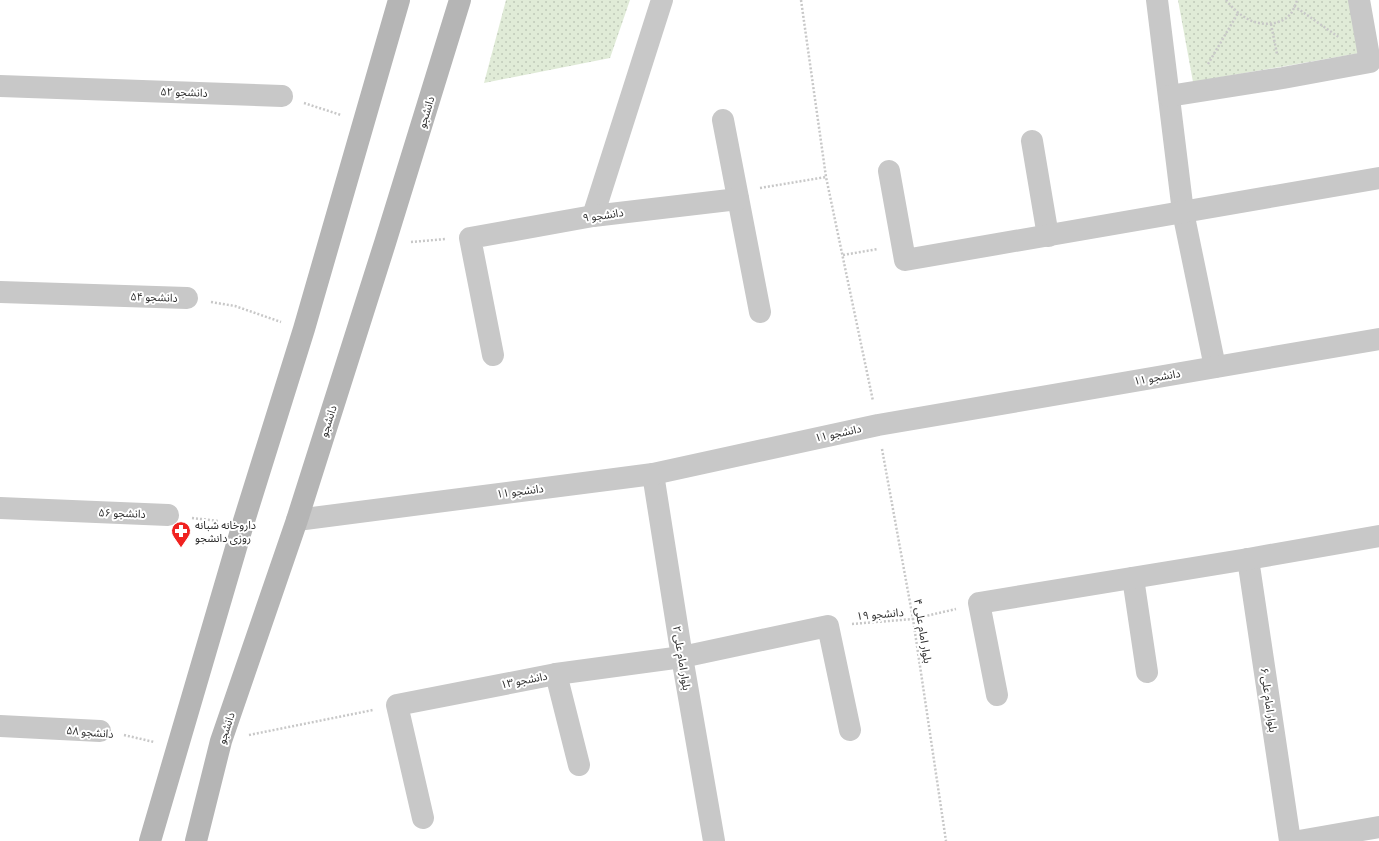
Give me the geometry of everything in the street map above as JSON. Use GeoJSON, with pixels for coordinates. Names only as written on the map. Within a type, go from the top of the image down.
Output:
{"type":"FeatureCollection","features":[{"type":"Feature","properties":{"kind":"main road"},"geometry":{"type":"LineString","coordinates":[[150,841],[243,524],[304,329],[399,0]]}},
{"type":"Feature","properties":{"kind":"main road","name":"دانشجو"},"geometry":{"type":"LineString","coordinates":[[196,841],[221,741],[297,520],[460,0]]}},
{"type":"Feature","properties":{"kind":"street"},"geometry":{"type":"LineString","coordinates":[[593,216],[662,0]]}},
{"type":"Feature","properties":{"kind":"street"},"geometry":{"type":"LineString","coordinates":[[1157,0],[1184,212],[1214,367]]}},
{"type":"Feature","properties":{"kind":"street"},"geometry":{"type":"LineString","coordinates":[[1169,96],[1283,78],[1370,62],[1359,0]]}},
{"type":"Feature","properties":{"kind":"street","name":"دانشجو ۵۲"},"geometry":{"type":"LineString","coordinates":[[0,86],[282,96]]}},
{"type":"Feature","properties":{"kind":"street"},"geometry":{"type":"LineString","coordinates":[[723,120],[760,312]]}},
{"type":"Feature","properties":{"kind":"street"},"geometry":{"type":"LineString","coordinates":[[1032,141],[1048,236]]}},
{"type":"Feature","properties":{"kind":"street"},"geometry":{"type":"LineString","coordinates":[[889,171],[905,260],[1379,178]]}},
{"type":"Feature","properties":{"kind":"street","name":"دانشجو ۹"},"geometry":{"type":"LineString","coordinates":[[470,238],[593,216],[738,195]]}},
{"type":"Feature","properties":{"kind":"street"},"geometry":{"type":"LineString","coordinates":[[470,238],[493,356]]}},
{"type":"Feature","properties":{"kind":"street","name":"دانشجو ۵۴"},"geometry":{"type":"LineString","coordinates":[[0,292],[187,298]]}},
{"type":"Feature","properties":{"kind":"street","name":"دانشجو ۱۱"},"geometry":{"type":"LineString","coordinates":[[297,520],[653,474],[878,425],[1379,339]]}},
{"type":"Feature","properties":{"kind":"street","name":"بلوار امام علی ۲"},"geometry":{"type":"LineString","coordinates":[[653,474],[682,657],[714,841]]}},
{"type":"Feature","properties":{"kind":"street","name":"دانشجو ۵۶"},"geometry":{"type":"LineString","coordinates":[[0,508],[168,515]]}},
{"type":"Feature","properties":{"kind":"street"},"geometry":{"type":"LineString","coordinates":[[997,695],[979,603],[1379,536]]}},
{"type":"Feature","properties":{"kind":"street","name":"بلوار امام علی ۶"},"geometry":{"type":"LineString","coordinates":[[1248,559],[1290,841]]}},
{"type":"Feature","properties":{"kind":"street"},"geometry":{"type":"LineString","coordinates":[[1133,578],[1147,672]]}},
{"type":"Feature","properties":{"kind":"street"},"geometry":{"type":"LineString","coordinates":[[828,626],[850,730]]}},
{"type":"Feature","properties":{"kind":"street","name":"دانشجو ۱۳"},"geometry":{"type":"LineString","coordinates":[[398,705],[556,674],[682,657],[828,626]]}},
{"type":"Feature","properties":{"kind":"street"},"geometry":{"type":"LineString","coordinates":[[556,674],[579,765]]}},
{"type":"Feature","properties":{"kind":"street"},"geometry":{"type":"LineString","coordinates":[[398,705],[423,818]]}},
{"type":"Feature","properties":{"kind":"street","name":"دانشجو ۵۸"},"geometry":{"type":"LineString","coordinates":[[0,726],[100,730]]}},
{"type":"Feature","properties":{"kind":"street"},"geometry":{"type":"LineString","coordinates":[[1299,841],[1379,827]]}},
{"type":"Feature","properties":{"kind":"path","name":"بلوار امام علی ۴"},"geometry":{"type":"LineString","coordinates":[[801,0],[826,177],[878,425],[913,619],[946,841]]}},
{"type":"Feature","properties":{"kind":"path"},"geometry":{"type":"LineString","coordinates":[[1226,0],[1238,13],[1249,20],[1264,25],[1281,22],[1292,12],[1297,0]]}},
{"type":"Feature","properties":{"kind":"path"},"geometry":{"type":"LineString","coordinates":[[1294,6],[1346,42],[1370,62]]}},
{"type":"Feature","properties":{"kind":"path"},"geometry":{"type":"LineString","coordinates":[[1192,93],[1238,13]]}},
{"type":"Feature","properties":{"kind":"path"},"geometry":{"type":"LineString","coordinates":[[1270,24],[1283,78]]}},
{"type":"Feature","properties":{"kind":"path"},"geometry":{"type":"LineString","coordinates":[[282,96],[364,123]]}},
{"type":"Feature","properties":{"kind":"path"},"geometry":{"type":"LineString","coordinates":[[738,195],[826,177]]}},
{"type":"Feature","properties":{"kind":"path"},"geometry":{"type":"LineString","coordinates":[[385,243],[470,238]]}},
{"type":"Feature","properties":{"kind":"path"},"geometry":{"type":"LineString","coordinates":[[843,255],[902,246]]}},
{"type":"Feature","properties":{"kind":"path","name":"دانشجو ۵۴"},"geometry":{"type":"LineString","coordinates":[[187,298],[234,306],[304,329]]}},
{"type":"Feature","properties":{"kind":"path"},"geometry":{"type":"LineString","coordinates":[[168,515],[243,524]]}},
{"type":"Feature","properties":{"kind":"path","name":"دانشجو ۱۹"},"geometry":{"type":"LineString","coordinates":[[828,626],[913,619],[979,603]]}},
{"type":"Feature","properties":{"kind":"path"},"geometry":{"type":"LineString","coordinates":[[221,741],[398,705]]}},
{"type":"Feature","properties":{"kind":"path","name":"دانشجو ۵۸"},"geometry":{"type":"LineString","coordinates":[[100,730],[178,746]]}},
{"type":"Feature","properties":{"kind":"green space"},"geometry":{"type":"Polygon","coordinates":[[[506,0],[630,0],[610,58],[484,83],[506,0]]]}},
{"type":"Feature","properties":{"kind":"green space"},"geometry":{"type":"Polygon","coordinates":[[[1178,0],[1351,0],[1360,53],[1193,82],[1178,0]]]}},
{"type":"Feature","properties":{"kind":"place","name":"داروخانه شبانه روزی دانشجو"},"geometry":{"type":"Point","coordinates":[181,548]}}]}
